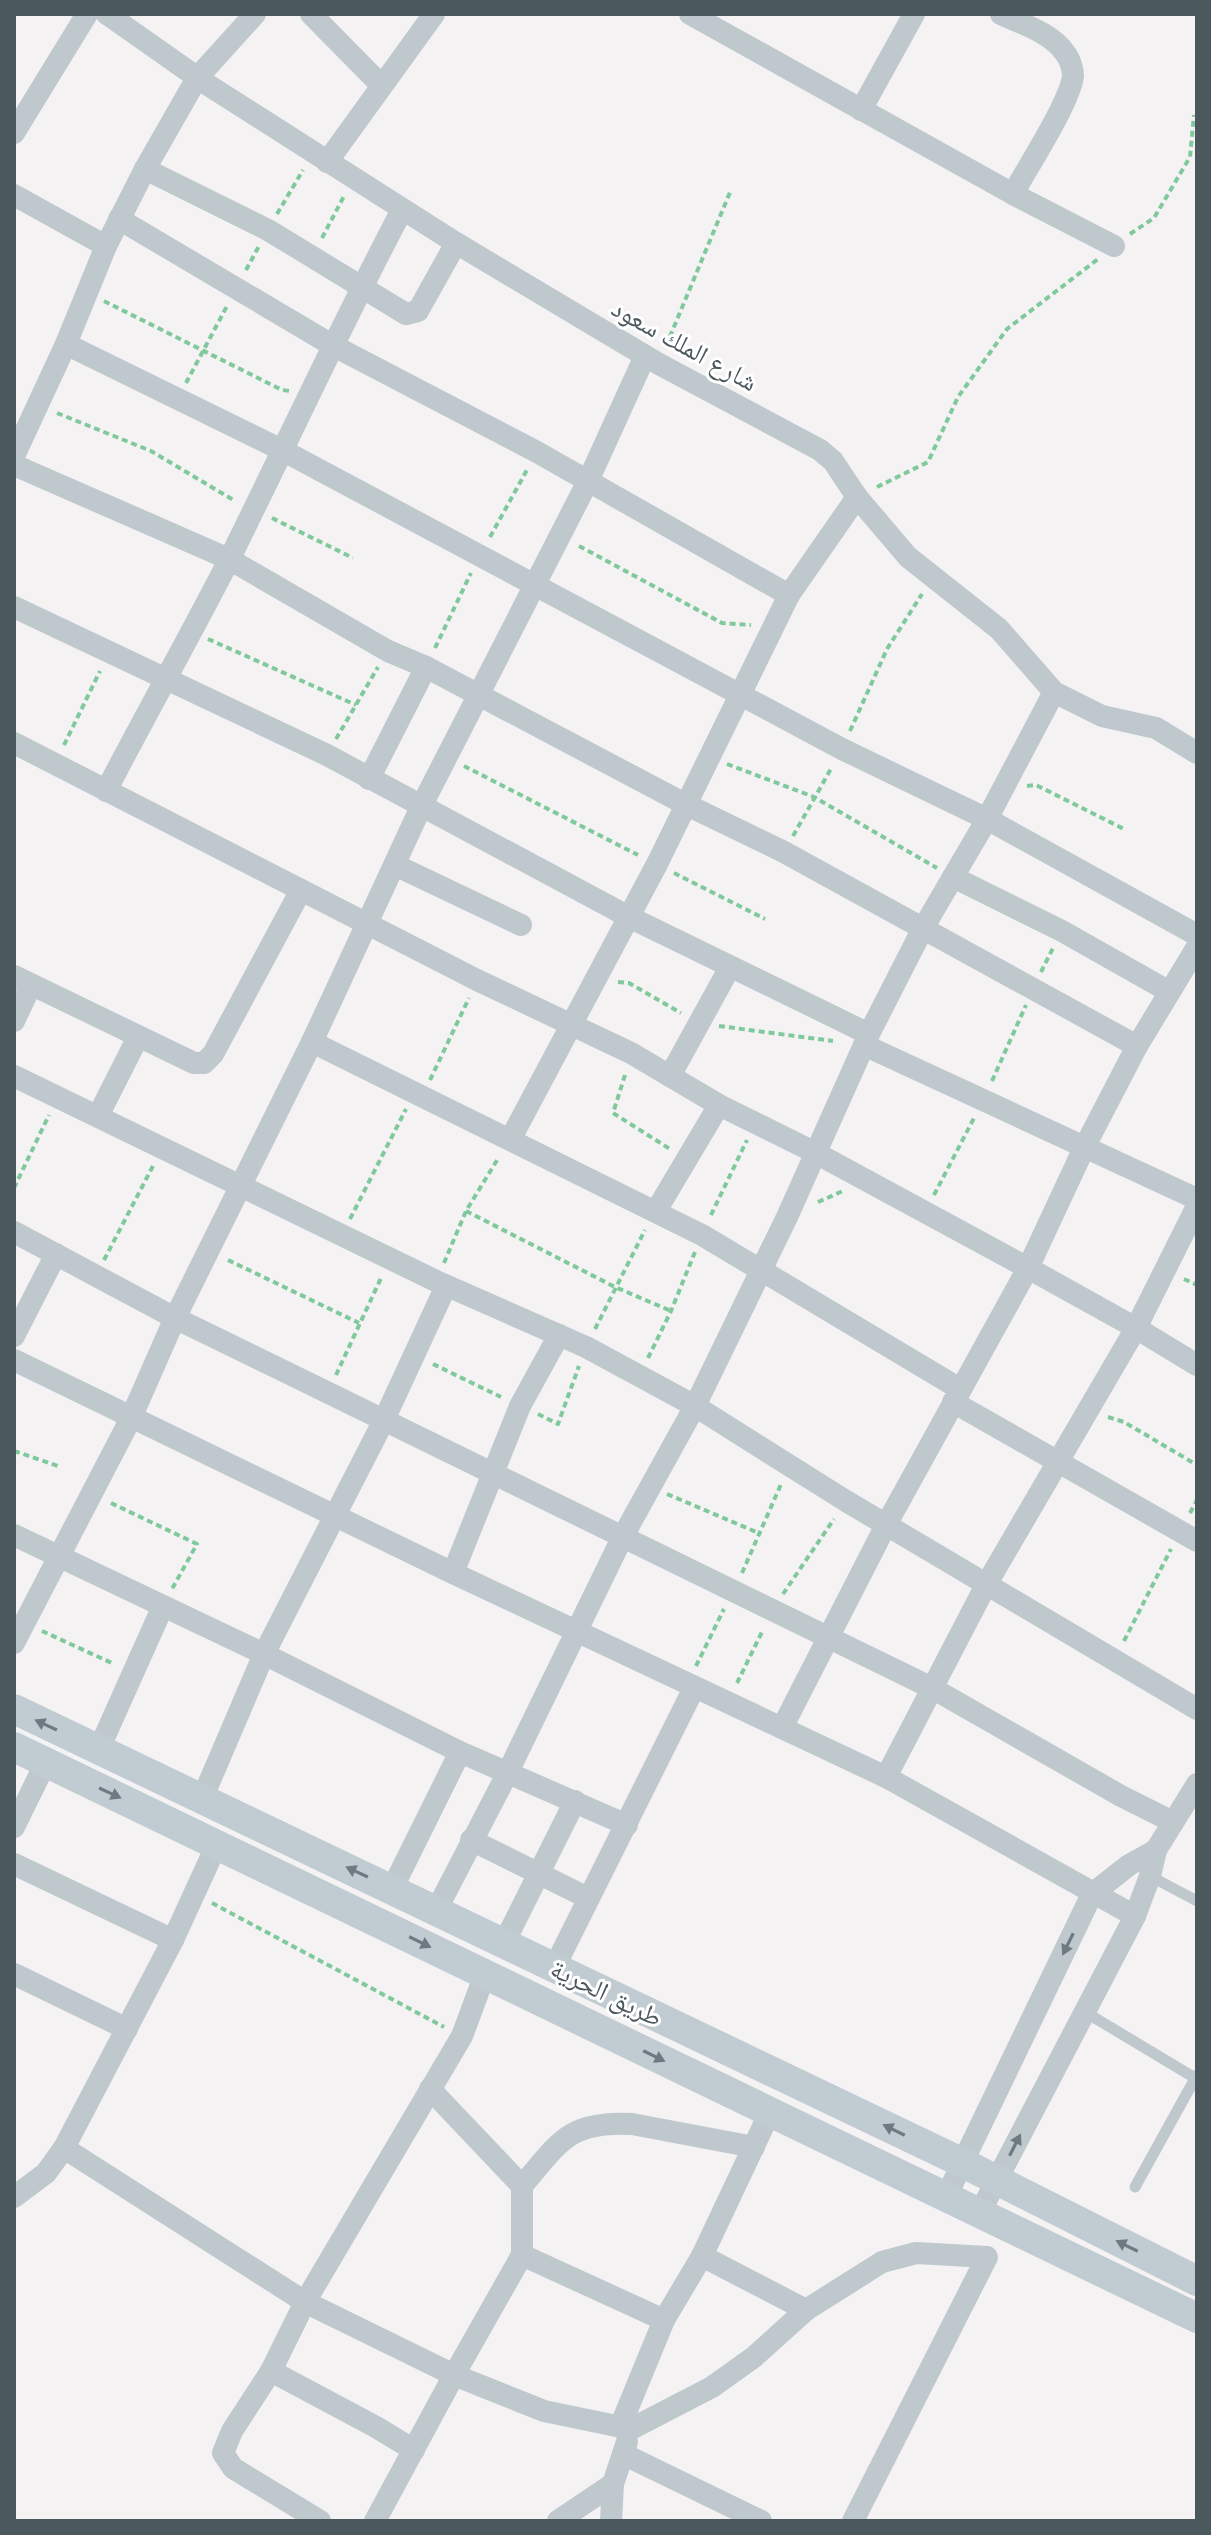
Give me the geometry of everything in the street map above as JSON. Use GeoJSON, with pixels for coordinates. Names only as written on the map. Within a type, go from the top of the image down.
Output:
{"type":"FeatureCollection","features":[{"type":"Feature","properties":{"kind":"main road","name":"طريق الحرية"},"geometry":{"type":"LineString","coordinates":[[14,1709],[961,2162],[1197,2281]]}},
{"type":"Feature","properties":{"kind":"main road","name":"طريق الحرية"},"geometry":{"type":"LineString","coordinates":[[14,1747],[1197,2318]]}},
{"type":"Feature","properties":{"kind":"street"},"geometry":{"type":"LineString","coordinates":[[14,133],[87,14]]}},
{"type":"Feature","properties":{"kind":"street","name":"شارع الملك سعود"},"geometry":{"type":"LineString","coordinates":[[107,14],[197,78],[402,210],[652,360],[820,450],[833,461],[892,540],[932,578],[999,629],[1054,692],[1102,716],[1156,728],[1197,753]]}},
{"type":"Feature","properties":{"kind":"street"},"geometry":{"type":"LineString","coordinates":[[14,456],[66,344],[106,246],[145,169],[197,78],[255,14]]}},
{"type":"Feature","properties":{"kind":"street"},"geometry":{"type":"LineString","coordinates":[[311,14],[381,85]]}},
{"type":"Feature","properties":{"kind":"street"},"geometry":{"type":"LineString","coordinates":[[320,158],[381,85],[434,14]]}},
{"type":"Feature","properties":{"kind":"street"},"geometry":{"type":"LineString","coordinates":[[861,110],[914,14]]}},
{"type":"Feature","properties":{"kind":"street"},"geometry":{"type":"LineString","coordinates":[[1001,14],[1050,38],[1067,54],[1073,76],[1065,98],[1013,194]]}},
{"type":"Feature","properties":{"kind":"street"},"geometry":{"type":"LineString","coordinates":[[702,17],[861,110],[1114,246]]}},
{"type":"Feature","properties":{"kind":"street"},"geometry":{"type":"LineString","coordinates":[[145,169],[268,230],[403,313],[418,311],[456,243]]}},
{"type":"Feature","properties":{"kind":"street"},"geometry":{"type":"LineString","coordinates":[[14,195],[106,246]]}},
{"type":"Feature","properties":{"kind":"street"},"geometry":{"type":"LineString","coordinates":[[106,791],[192,632],[312,393],[332,345],[402,210]]}},
{"type":"Feature","properties":{"kind":"street"},"geometry":{"type":"LineString","coordinates":[[119,219],[332,345],[537,452],[789,595]]}},
{"type":"Feature","properties":{"kind":"street"},"geometry":{"type":"LineString","coordinates":[[66,344],[282,450],[842,749],[987,819],[1197,935]]}},
{"type":"Feature","properties":{"kind":"street"},"geometry":{"type":"LineString","coordinates":[[14,1643],[20,1620],[131,1418],[175,1318],[312,1042],[421,807],[533,585],[652,360]]}},
{"type":"Feature","properties":{"kind":"street"},"geometry":{"type":"LineString","coordinates":[[14,465],[229,559],[388,651],[426,667],[685,804],[784,852],[1137,1046]]}},
{"type":"Feature","properties":{"kind":"street"},"geometry":{"type":"LineString","coordinates":[[511,1138],[657,864],[789,595],[857,497]]}},
{"type":"Feature","properties":{"kind":"street"},"geometry":{"type":"LineString","coordinates":[[14,607],[327,755],[866,1040],[984,1100],[1197,1199]]}},
{"type":"Feature","properties":{"kind":"street"},"geometry":{"type":"LineString","coordinates":[[369,779],[426,667]]}},
{"type":"Feature","properties":{"kind":"street"},"geometry":{"type":"LineString","coordinates":[[436,1911],[507,1774],[622,1538],[695,1406],[787,1217],[866,1040],[922,930],[1005,787],[1054,692]]}},
{"type":"Feature","properties":{"kind":"street"},"geometry":{"type":"LineString","coordinates":[[14,743],[477,980],[631,1053],[719,1105],[814,1152],[1028,1268],[1197,1365]]}},
{"type":"Feature","properties":{"kind":"street"},"geometry":{"type":"LineString","coordinates":[[395,865],[521,925]]}},
{"type":"Feature","properties":{"kind":"street"},"geometry":{"type":"LineString","coordinates":[[953,877],[1062,931],[1168,991]]}},
{"type":"Feature","properties":{"kind":"street"},"geometry":{"type":"LineString","coordinates":[[14,1021],[23,981],[194,1063],[204,1063],[210,1058],[301,890]]}},
{"type":"Feature","properties":{"kind":"street"},"geometry":{"type":"LineString","coordinates":[[782,1728],[886,1525],[1028,1268],[1084,1148],[1137,1046],[1197,947]]}},
{"type":"Feature","properties":{"kind":"street"},"geometry":{"type":"LineString","coordinates":[[670,1076],[730,967]]}},
{"type":"Feature","properties":{"kind":"street"},"geometry":{"type":"LineString","coordinates":[[98,1116],[138,1037]]}},
{"type":"Feature","properties":{"kind":"street"},"geometry":{"type":"LineString","coordinates":[[312,1042],[702,1235],[1058,1461],[1189,1536]]}},
{"type":"Feature","properties":{"kind":"street"},"geometry":{"type":"LineString","coordinates":[[14,1076],[441,1283],[586,1347],[695,1406],[846,1501],[1197,1709]]}},
{"type":"Feature","properties":{"kind":"street"},"geometry":{"type":"LineString","coordinates":[[656,1211],[719,1105]]}},
{"type":"Feature","properties":{"kind":"street"},"geometry":{"type":"LineString","coordinates":[[886,1777],[986,1585],[1136,1328],[1197,1206]]}},
{"type":"Feature","properties":{"kind":"street"},"geometry":{"type":"LineString","coordinates":[[14,1232],[175,1318],[932,1688],[1121,1796],[1173,1822]]}},
{"type":"Feature","properties":{"kind":"street"},"geometry":{"type":"LineString","coordinates":[[14,1336],[56,1254]]}},
{"type":"Feature","properties":{"kind":"street"},"geometry":{"type":"LineString","coordinates":[[202,1799],[264,1654],[384,1420],[441,1283]]}},
{"type":"Feature","properties":{"kind":"street"},"geometry":{"type":"LineString","coordinates":[[453,1573],[520,1406],[559,1335]]}},
{"type":"Feature","properties":{"kind":"street"},"geometry":{"type":"LineString","coordinates":[[14,1360],[453,1573],[886,1777],[1135,1916]]}},
{"type":"Feature","properties":{"kind":"street"},"geometry":{"type":"LineString","coordinates":[[14,1535],[460,1752],[627,1825]]}},
{"type":"Feature","properties":{"kind":"street"},"geometry":{"type":"LineString","coordinates":[[99,1749],[163,1606]]}},
{"type":"Feature","properties":{"kind":"street"},"geometry":{"type":"LineString","coordinates":[[555,1966],[627,1825],[690,1686]]}},
{"type":"Feature","properties":{"kind":"street"},"geometry":{"type":"LineString","coordinates":[[392,1889],[460,1752]]}},
{"type":"Feature","properties":{"kind":"street"},"geometry":{"type":"LineString","coordinates":[[14,1827],[46,1762]]}},
{"type":"Feature","properties":{"kind":"street"},"geometry":{"type":"LineString","coordinates":[[853,2521],[987,2257],[996,2182],[1135,1916],[1156,1850],[1197,1784]]}},
{"type":"Feature","properties":{"kind":"street"},"geometry":{"type":"LineString","coordinates":[[504,1943],[575,1801]]}},
{"type":"Feature","properties":{"kind":"street"},"geometry":{"type":"LineString","coordinates":[[471,1840],[588,1898]]}},
{"type":"Feature","properties":{"kind":"street"},"geometry":{"type":"LineString","coordinates":[[14,2197],[46,2173],[64,2148],[196,1895],[217,1844]]}},
{"type":"Feature","properties":{"kind":"street"},"geometry":{"type":"LineString","coordinates":[[946,2197],[1092,1894],[1129,1865],[1156,1850]]}},
{"type":"Feature","properties":{"kind":"street"},"geometry":{"type":"LineString","coordinates":[[14,1864],[173,1940]]}},
{"type":"Feature","properties":{"kind":"street"},"geometry":{"type":"LineString","coordinates":[[14,1974],[127,2029]]}},
{"type":"Feature","properties":{"kind":"street"},"geometry":{"type":"LineString","coordinates":[[320,2521],[233,2468],[223,2453],[232,2431],[271,2371],[305,2302],[462,2036],[485,1974]]}},
{"type":"Feature","properties":{"kind":"street"},"geometry":{"type":"LineString","coordinates":[[430,2089],[522,2186]]}},
{"type":"Feature","properties":{"kind":"street"},"geometry":{"type":"LineString","coordinates":[[611,2521],[613,2484],[623,2454],[625,2428],[664,2320],[702,2256],[770,2112]]}},
{"type":"Feature","properties":{"kind":"street"},"geometry":{"type":"LineString","coordinates":[[375,2521],[522,2255],[522,2186],[572,2132],[600,2123],[632,2124],[754,2147]]}},
{"type":"Feature","properties":{"kind":"street"},"geometry":{"type":"LineString","coordinates":[[64,2148],[305,2302],[454,2375],[544,2411],[625,2428],[712,2387],[754,2357],[806,2310],[893,2257],[916,2253],[987,2257]]}},
{"type":"Feature","properties":{"kind":"street"},"geometry":{"type":"LineString","coordinates":[[522,2255],[664,2320]]}},
{"type":"Feature","properties":{"kind":"street"},"geometry":{"type":"LineString","coordinates":[[702,2256],[806,2310]]}},
{"type":"Feature","properties":{"kind":"street"},"geometry":{"type":"LineString","coordinates":[[271,2371],[414,2450]]}},
{"type":"Feature","properties":{"kind":"street"},"geometry":{"type":"LineString","coordinates":[[623,2454],[761,2521]]}},
{"type":"Feature","properties":{"kind":"street"},"geometry":{"type":"LineString","coordinates":[[558,2521],[613,2484]]}},
{"type":"Feature","properties":{"kind":"lane"},"geometry":{"type":"LineString","coordinates":[[1129,1865],[1197,1901]]}},
{"type":"Feature","properties":{"kind":"lane"},"geometry":{"type":"LineString","coordinates":[[1085,2012],[1196,2076],[1135,2187]]}},
{"type":"Feature","properties":{"kind":"path"},"geometry":{"type":"LineString","coordinates":[[857,497],[928,462],[958,397],[1007,329],[1154,218],[1190,157],[1194,115]]}},
{"type":"Feature","properties":{"kind":"path"},"geometry":{"type":"LineString","coordinates":[[177,399],[268,230],[320,158]]}},
{"type":"Feature","properties":{"kind":"path"},"geometry":{"type":"LineString","coordinates":[[311,257],[353,180]]}},
{"type":"Feature","properties":{"kind":"path"},"geometry":{"type":"LineString","coordinates":[[652,360],[731,190]]}},
{"type":"Feature","properties":{"kind":"path"},"geometry":{"type":"LineString","coordinates":[[87,293],[282,390],[312,393]]}},
{"type":"Feature","properties":{"kind":"path"},"geometry":{"type":"LineString","coordinates":[[38,406],[151,451],[219,493],[353,558]]}},
{"type":"Feature","properties":{"kind":"path"},"geometry":{"type":"LineString","coordinates":[[426,667],[480,554],[537,452]]}},
{"type":"Feature","properties":{"kind":"path"},"geometry":{"type":"LineString","coordinates":[[560,535],[722,623],[773,627]]}},
{"type":"Feature","properties":{"kind":"path"},"geometry":{"type":"LineString","coordinates":[[784,852],[842,749],[887,649],[932,578]]}},
{"type":"Feature","properties":{"kind":"path"},"geometry":{"type":"LineString","coordinates":[[192,632],[356,705]]}},
{"type":"Feature","properties":{"kind":"path"},"geometry":{"type":"LineString","coordinates":[[327,755],[388,651]]}},
{"type":"Feature","properties":{"kind":"path"},"geometry":{"type":"LineString","coordinates":[[54,765],[109,653]]}},
{"type":"Feature","properties":{"kind":"path"},"geometry":{"type":"LineString","coordinates":[[709,757],[814,797],[953,877]]}},
{"type":"Feature","properties":{"kind":"path"},"geometry":{"type":"LineString","coordinates":[[448,758],[765,919]]}},
{"type":"Feature","properties":{"kind":"path"},"geometry":{"type":"LineString","coordinates":[[1005,787],[1036,785],[1126,830]]}},
{"type":"Feature","properties":{"kind":"path"},"geometry":{"type":"LineString","coordinates":[[925,1213],[984,1100],[1033,988],[1062,931]]}},
{"type":"Feature","properties":{"kind":"path"},"geometry":{"type":"LineString","coordinates":[[342,1235],[477,980]]}},
{"type":"Feature","properties":{"kind":"path"},"geometry":{"type":"LineString","coordinates":[[597,981],[629,983],[700,1023],[866,1040]]}},
{"type":"Feature","properties":{"kind":"path"},"geometry":{"type":"LineString","coordinates":[[631,1053],[613,1113],[687,1160]]}},
{"type":"Feature","properties":{"kind":"path"},"geometry":{"type":"LineString","coordinates":[[14,1188],[57,1097]]}},
{"type":"Feature","properties":{"kind":"path"},"geometry":{"type":"LineString","coordinates":[[638,1377],[755,1124]]}},
{"type":"Feature","properties":{"kind":"path"},"geometry":{"type":"LineString","coordinates":[[441,1283],[466,1211],[511,1138]]}},
{"type":"Feature","properties":{"kind":"path"},"geometry":{"type":"LineString","coordinates":[[96,1276],[162,1149]]}},
{"type":"Feature","properties":{"kind":"path"},"geometry":{"type":"LineString","coordinates":[[787,1217],[866,1180]]}},
{"type":"Feature","properties":{"kind":"path"},"geometry":{"type":"LineString","coordinates":[[466,1211],[615,1287],[671,1311]]}},
{"type":"Feature","properties":{"kind":"path"},"geometry":{"type":"LineString","coordinates":[[413,1355],[558,1424],[586,1347],[656,1211]]}},
{"type":"Feature","properties":{"kind":"path"},"geometry":{"type":"LineString","coordinates":[[209,1251],[359,1323]]}},
{"type":"Feature","properties":{"kind":"path"},"geometry":{"type":"LineString","coordinates":[[329,1392],[391,1259]]}},
{"type":"Feature","properties":{"kind":"path"},"geometry":{"type":"LineString","coordinates":[[1089,1412],[1124,1422],[1197,1465]]}},
{"type":"Feature","properties":{"kind":"path"},"geometry":{"type":"LineString","coordinates":[[14,1451],[61,1467]]}},
{"type":"Feature","properties":{"kind":"path"},"geometry":{"type":"LineString","coordinates":[[690,1686],[761,1534],[789,1465]]}},
{"type":"Feature","properties":{"kind":"path"},"geometry":{"type":"LineString","coordinates":[[651,1487],[761,1534]]}},
{"type":"Feature","properties":{"kind":"path"},"geometry":{"type":"LineString","coordinates":[[90,1493],[197,1544],[163,1606]]}},
{"type":"Feature","properties":{"kind":"path"},"geometry":{"type":"LineString","coordinates":[[727,1703],[773,1610],[846,1501]]}},
{"type":"Feature","properties":{"kind":"path"},"geometry":{"type":"LineString","coordinates":[[1114,1661],[1189,1536]]}},
{"type":"Feature","properties":{"kind":"path"},"geometry":{"type":"LineString","coordinates":[[20,1620],[132,1673]]}},
{"type":"Feature","properties":{"kind":"path"},"geometry":{"type":"LineString","coordinates":[[196,1895],[462,2036]]}}]}
